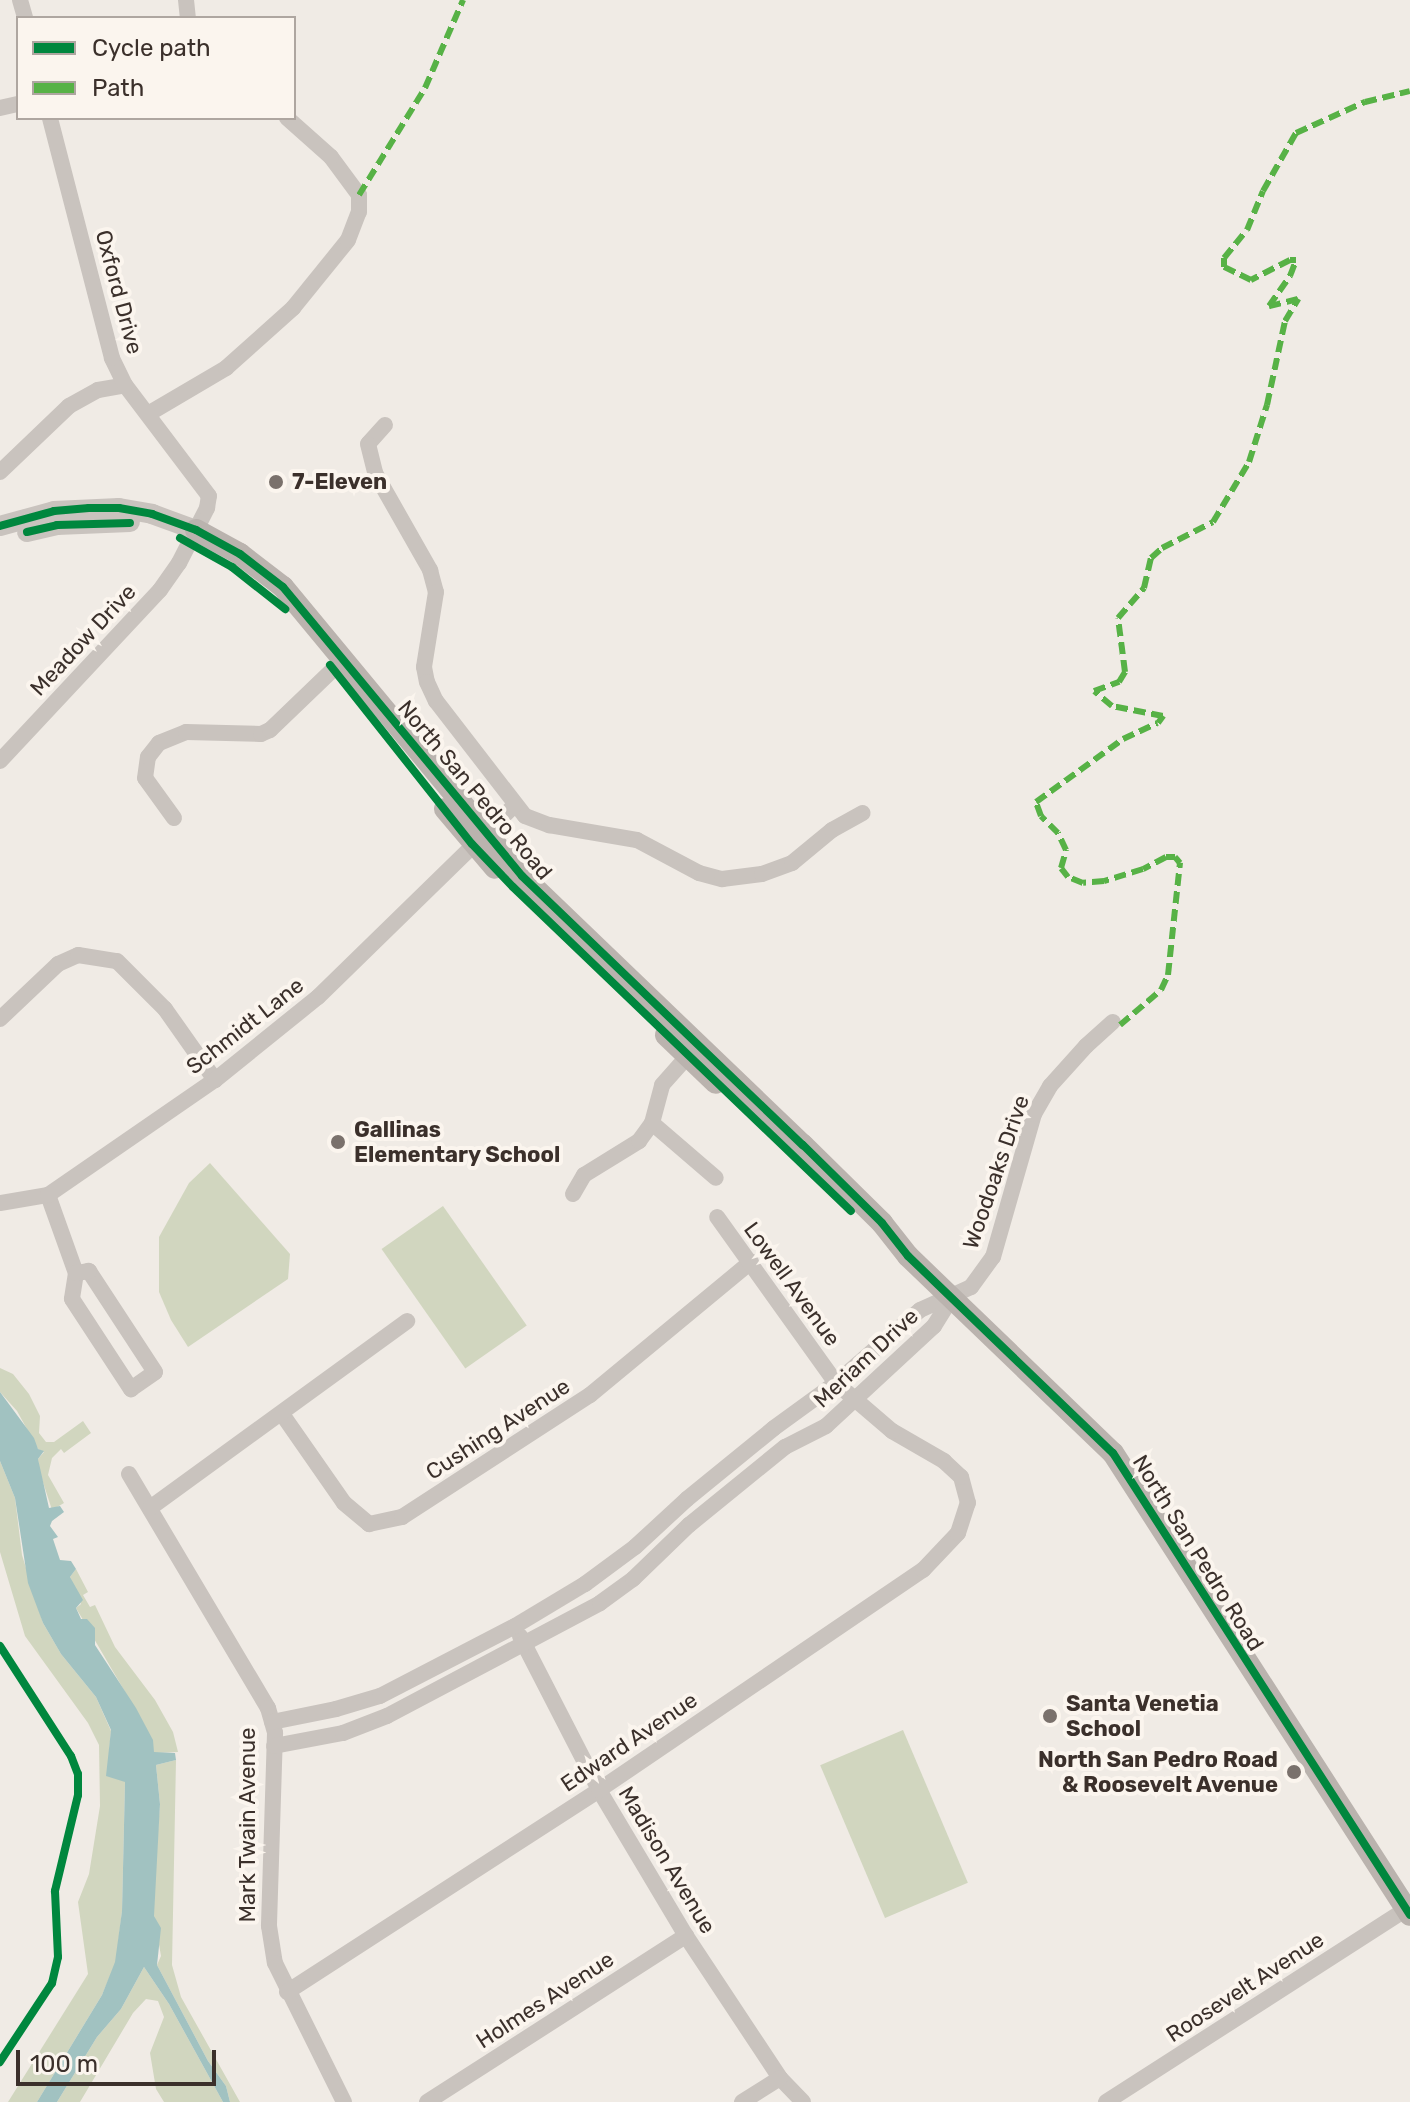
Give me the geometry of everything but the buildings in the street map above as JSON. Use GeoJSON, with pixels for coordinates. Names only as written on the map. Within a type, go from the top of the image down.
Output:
{"type":"FeatureCollection","features":[{"type":"Feature","properties":{"kind":"main road","name":"North San Pedro Road"},"geometry":{"type":"LineString","coordinates":[[193,536],[240,554],[283,587],[338,664],[478,838],[693,1051],[882,1223],[904,1253],[1113,1453],[1408,1912]]}},
{"type":"Feature","properties":{"kind":"street","name":"Oxford Drive"},"geometry":{"type":"LineString","coordinates":[[51,120],[112,358],[125,385],[209,496],[193,536]]}},
{"type":"Feature","properties":{"kind":"street"},"geometry":{"type":"LineString","coordinates":[[148,414],[226,368],[293,308],[348,240],[359,212],[359,195],[331,157],[289,120]]}},
{"type":"Feature","properties":{"kind":"street"},"geometry":{"type":"LineString","coordinates":[[0,472],[69,406],[98,390],[125,385]]}},
{"type":"Feature","properties":{"kind":"street"},"geometry":{"type":"LineString","coordinates":[[385,425],[368,444],[375,473],[430,570],[436,592],[424,667],[427,682],[436,701],[514,806],[525,816],[549,825],[637,840],[699,873],[722,879],[762,874],[792,863],[832,830],[863,813]]}},
{"type":"Feature","properties":{"kind":"street","name":"North San Pedro Road"},"geometry":{"type":"LineString","coordinates":[[0,526],[54,511],[119,508],[152,514],[193,536]]}},
{"type":"Feature","properties":{"kind":"street","name":"North San Pedro Road"},"geometry":{"type":"LineString","coordinates":[[0,539],[57,525],[118,520],[193,536]]}},
{"type":"Feature","properties":{"kind":"street","name":"Meadow Drive"},"geometry":{"type":"LineString","coordinates":[[0,761],[160,590],[193,536]]}},
{"type":"Feature","properties":{"kind":"street"},"geometry":{"type":"LineString","coordinates":[[174,818],[145,778],[148,757],[159,743],[186,732],[261,734],[270,730],[338,664]]}},
{"type":"Feature","properties":{"kind":"street","name":"Schmidt Lane"},"geometry":{"type":"LineString","coordinates":[[0,1203],[48,1195],[215,1080],[318,997],[514,806]]}},
{"type":"Feature","properties":{"kind":"street"},"geometry":{"type":"LineString","coordinates":[[0,1019],[58,964],[78,955],[117,961],[165,1009],[215,1080]]}},
{"type":"Feature","properties":{"kind":"street","name":"Woodoaks Drive"},"geometry":{"type":"LineString","coordinates":[[951,1299],[971,1287],[993,1257],[1034,1114],[1050,1086],[1086,1046],[1113,1022]]}},
{"type":"Feature","properties":{"kind":"street"},"geometry":{"type":"LineString","coordinates":[[573,1194],[584,1175],[639,1141],[652,1123],[662,1085],[693,1051]]}},
{"type":"Feature","properties":{"kind":"street"},"geometry":{"type":"LineString","coordinates":[[652,1123],[716,1178]]}},
{"type":"Feature","properties":{"kind":"street"},"geometry":{"type":"LineString","coordinates":[[48,1195],[76,1273],[72,1299],[131,1389],[155,1372],[89,1271],[76,1273]]}},
{"type":"Feature","properties":{"kind":"street","name":"Lowell Avenue"},"geometry":{"type":"LineString","coordinates":[[717,1217],[836,1383],[892,1431],[944,1461],[961,1477],[968,1503]]}},
{"type":"Feature","properties":{"kind":"street","name":"Cushing Avenue"},"geometry":{"type":"LineString","coordinates":[[282,1414],[344,1503],[369,1524],[402,1517],[590,1395],[751,1262]]}},
{"type":"Feature","properties":{"kind":"street","name":"Meriam Drive"},"geometry":{"type":"LineString","coordinates":[[272,1722],[380,1696],[515,1626],[585,1584],[635,1547],[701,1487],[836,1383],[920,1310],[951,1299]]}},
{"type":"Feature","properties":{"kind":"street","name":"Meriam Drive"},"geometry":{"type":"LineString","coordinates":[[274,1746],[343,1733],[387,1716],[600,1603],[633,1579],[689,1525],[785,1447],[826,1426],[934,1326],[951,1299]]}},
{"type":"Feature","properties":{"kind":"street"},"geometry":{"type":"LineString","coordinates":[[150,1508],[407,1321]]}},
{"type":"Feature","properties":{"kind":"street","name":"Mark Twain Avenue"},"geometry":{"type":"LineString","coordinates":[[129,1474],[268,1708],[274,1746],[269,1926],[275,1963],[344,2102]]}},
{"type":"Feature","properties":{"kind":"street","name":"Edward Avenue"},"geometry":{"type":"LineString","coordinates":[[287,1992],[599,1790],[923,1570],[958,1533],[968,1503]]}},
{"type":"Feature","properties":{"kind":"street","name":"Madison Avenue"},"geometry":{"type":"LineString","coordinates":[[515,1626],[599,1790],[686,1936],[780,2078],[803,2102]]}},
{"type":"Feature","properties":{"kind":"street","name":"Roosevelt Avenue"},"geometry":{"type":"LineString","coordinates":[[1106,2102],[1408,1912]]}},
{"type":"Feature","properties":{"kind":"street","name":"Holmes Avenue"},"geometry":{"type":"LineString","coordinates":[[427,2102],[686,1936]]}},
{"type":"Feature","properties":{"kind":"street"},"geometry":{"type":"LineString","coordinates":[[742,2102],[780,2078]]}},
{"type":"Feature","properties":{"kind":"green space"},"geometry":{"type":"Polygon","coordinates":[[[210,1163],[290,1254],[288,1279],[188,1347],[171,1320],[159,1292],[159,1237],[189,1183],[210,1163]]]}},
{"type":"Feature","properties":{"kind":"green space"},"geometry":{"type":"Polygon","coordinates":[[[443,1206],[527,1326],[465,1369],[382,1249],[443,1206]]]}},
{"type":"Feature","properties":{"kind":"green space"},"geometry":{"type":"Polygon","coordinates":[[[0,1368],[13,1374],[29,1394],[40,1416],[39,1433],[46,1442],[54,1442],[83,1421],[91,1433],[64,1453],[61,1449],[52,1458],[48,1475],[64,1503],[52,1510],[39,1470],[38,1459],[44,1452],[38,1449],[17,1411],[0,1392],[0,1368]]]}},
{"type":"Feature","properties":{"kind":"green space"},"geometry":{"type":"Polygon","coordinates":[[[0,1461],[15,1498],[22,1555],[43,1623],[61,1654],[96,1697],[111,1731],[109,1752],[125,1782],[122,1911],[116,1962],[102,1995],[37,2102],[8,2102],[88,1974],[78,1902],[89,1874],[100,1806],[99,1745],[88,1723],[25,1636],[0,1552],[0,1461]]]}},
{"type":"Feature","properties":{"kind":"green space"},"geometry":{"type":"Polygon","coordinates":[[[76,1569],[88,1592],[83,1595],[90,1607],[95,1605],[115,1647],[155,1700],[173,1732],[178,1752],[154,1753],[145,1726],[76,1608],[81,1604],[70,1577],[76,1569]]]}},
{"type":"Feature","properties":{"kind":"green space"},"geometry":{"type":"Polygon","coordinates":[[[903,1730],[968,1883],[885,1918],[820,1765],[903,1730]]]}},
{"type":"Feature","properties":{"kind":"green space"},"geometry":{"type":"Polygon","coordinates":[[[176,1760],[172,1965],[181,1997],[240,2102],[230,2102],[226,2086],[208,2061],[157,1965],[161,1956],[154,1916],[160,1804],[156,1765],[176,1760]]]}},
{"type":"Feature","properties":{"kind":"green space"},"geometry":{"type":"Polygon","coordinates":[[[144,1967],[169,2004],[223,2102],[164,2102],[156,2089],[150,2053],[164,2017],[158,2001],[146,1999],[133,2013],[80,2102],[57,2102],[97,2037],[121,2009],[144,1967]]]}},
{"type":"Feature","properties":{"kind":"water"},"geometry":{"type":"Polygon","coordinates":[[[0,1392],[34,1438],[38,1449],[44,1451],[38,1459],[49,1508],[60,1506],[64,1512],[50,1526],[58,1537],[53,1539],[60,1560],[71,1561],[76,1569],[70,1577],[83,1600],[76,1608],[81,1619],[87,1619],[95,1628],[95,1645],[136,1708],[153,1740],[154,1752],[175,1753],[176,1760],[156,1765],[160,1804],[154,1916],[161,1928],[157,1965],[208,2061],[226,2086],[230,2102],[223,2102],[169,2004],[144,1967],[121,2009],[97,2037],[57,2102],[37,2102],[102,1995],[115,1962],[122,1911],[125,1782],[106,1776],[111,1730],[96,1697],[61,1654],[43,1623],[28,1583],[15,1498],[0,1461],[0,1392]]]}},
{"type":"Feature","properties":{"kind":"marked path"},"geometry":{"type":"LineString","coordinates":[[359,195],[425,88],[463,0]]}},
{"type":"Feature","properties":{"kind":"marked path"},"geometry":{"type":"LineString","coordinates":[[1120,1025],[1161,990],[1168,975],[1180,863],[1175,857],[1166,857],[1143,869],[1104,881],[1083,883],[1068,877],[1061,868],[1066,850],[1058,833],[1041,816],[1036,802],[1123,739],[1158,723],[1163,716],[1112,706],[1094,691],[1119,682],[1125,672],[1118,618],[1144,588],[1151,558],[1162,548],[1213,522],[1249,462],[1267,405],[1285,321],[1298,299],[1269,306],[1290,276],[1296,260],[1290,260],[1251,280],[1224,267],[1224,258],[1247,230],[1263,191],[1296,133],[1365,102],[1410,91]]}},
{"type":"Feature","properties":{"kind":"cycle path"},"geometry":{"type":"LineString","coordinates":[[0,526],[54,511],[89,508],[119,508],[152,514],[196,530],[240,554],[283,587],[522,876],[803,1145],[882,1223],[908,1256],[1113,1453],[1410,1915]]}},
{"type":"Feature","properties":{"kind":"cycle path"},"geometry":{"type":"LineString","coordinates":[[27,532],[57,525],[130,523]]}},
{"type":"Feature","properties":{"kind":"cycle path"},"geometry":{"type":"LineString","coordinates":[[180,538],[232,567],[285,609]]}},
{"type":"Feature","properties":{"kind":"cycle path"},"geometry":{"type":"LineString","coordinates":[[330,665],[472,844],[513,887],[851,1211]]}},
{"type":"Feature","properties":{"kind":"cycle path"},"geometry":{"type":"LineString","coordinates":[[0,1646],[71,1756],[78,1774],[78,1795],[55,1891],[58,1957],[52,1983],[0,2062]]}},
{"type":"Feature","properties":{"kind":"place","name":"7-Eleven"},"geometry":{"type":"Point","coordinates":[276,482]}},
{"type":"Feature","properties":{"kind":"place","name":"Gallinas Elementary School"},"geometry":{"type":"Point","coordinates":[338,1142]}},
{"type":"Feature","properties":{"kind":"place","name":"Santa Venetia School"},"geometry":{"type":"Point","coordinates":[1050,1716]}},
{"type":"Feature","properties":{"kind":"place","name":"North San Pedro Road & Roosevelt Avenue"},"geometry":{"type":"Point","coordinates":[1294,1772]}}]}
